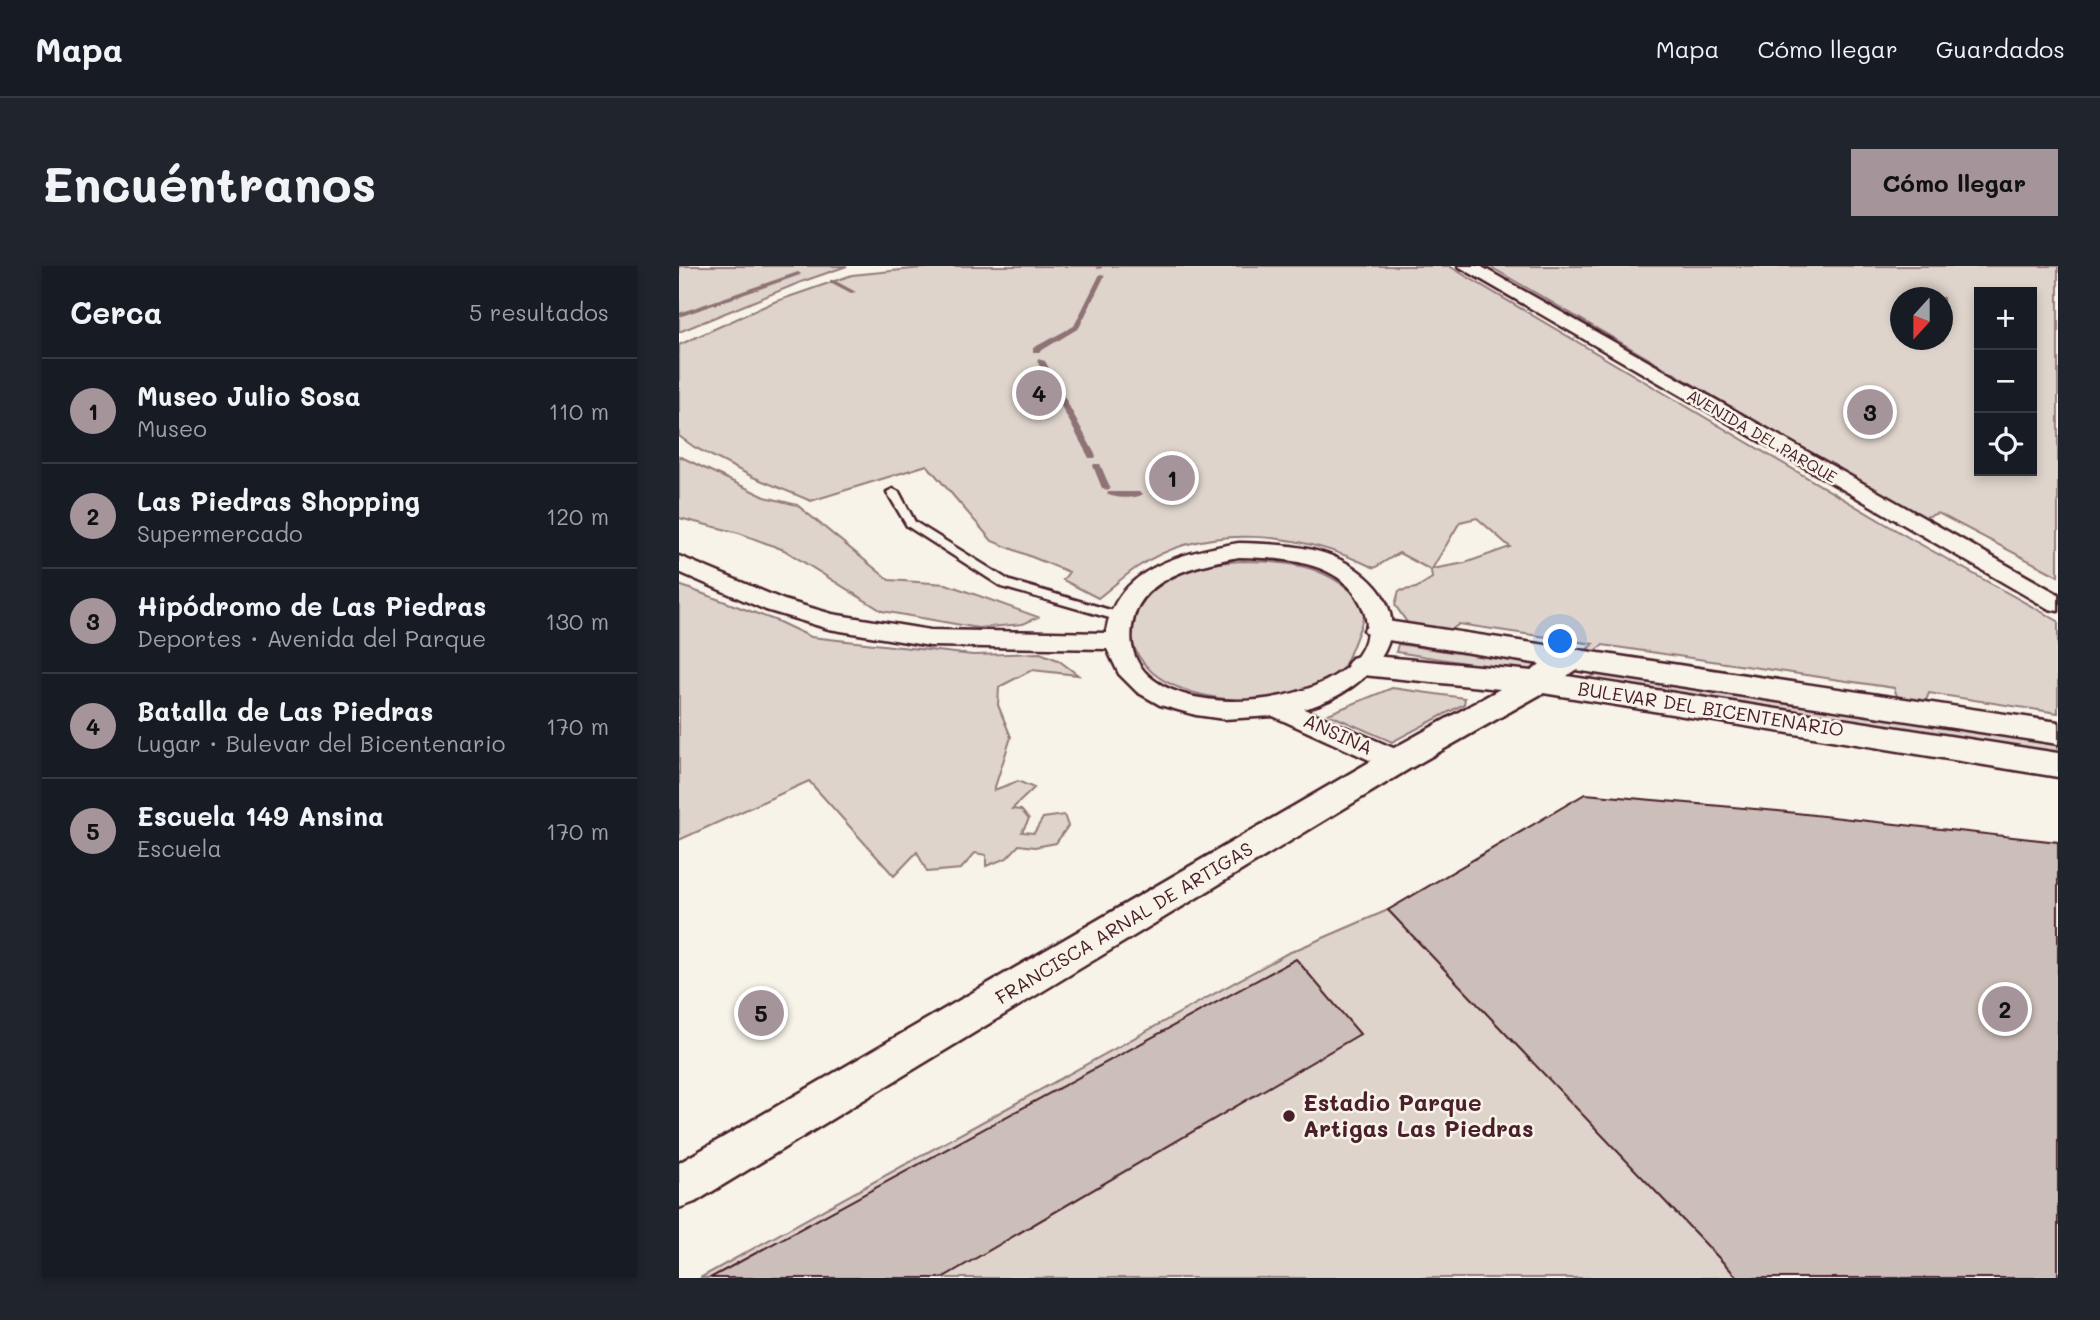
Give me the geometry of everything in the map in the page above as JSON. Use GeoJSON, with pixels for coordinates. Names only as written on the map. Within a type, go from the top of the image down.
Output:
{"type":"FeatureCollection","features":[{"type":"Feature","properties":{"kind":"street","name":"AVENIDA DEL PARQUE"},"geometry":{"type":"LineString","coordinates":[[1467,266],[2058,604]]}},
{"type":"Feature","properties":{"kind":"street"},"geometry":{"type":"LineString","coordinates":[[1239,550],[1275,550],[1339,569],[1362,586],[1376,606],[1380,630],[1375,648],[1363,665],[1342,684],[1313,699],[1278,708],[1232,711],[1188,705],[1152,689],[1127,667],[1119,629],[1132,597],[1151,580],[1175,566],[1204,556],[1239,550]]}},
{"type":"Feature","properties":{"kind":"street"},"geometry":{"type":"LineString","coordinates":[[679,563],[775,605],[842,623],[930,638],[1119,629]]}},
{"type":"Feature","properties":{"kind":"street","name":"BULEVAR DEL BICENTENARIO"},"geometry":{"type":"LineString","coordinates":[[1380,630],[2058,733]]}},
{"type":"Feature","properties":{"kind":"street","name":"FRANCISCA ARNAL DE ARTIGAS"},"geometry":{"type":"LineString","coordinates":[[679,1187],[1397,761],[1538,682],[1569,659]]}},
{"type":"Feature","properties":{"kind":"street","name":"BULEVAR DEL BICENTENARIO"},"geometry":{"type":"LineString","coordinates":[[1363,665],[1538,682],[2058,765]]}},
{"type":"Feature","properties":{"kind":"street","name":"ANSINA"},"geometry":{"type":"LineString","coordinates":[[1278,708],[1397,761]]}},
{"type":"Feature","properties":{"kind":"lane"},"geometry":{"type":"LineString","coordinates":[[893,492],[911,524],[1006,584],[1119,629]]}},
{"type":"Feature","properties":{"kind":"shaded area"},"geometry":{"type":"Polygon","coordinates":[[[679,266],[847,266],[679,332],[679,266]]]}},
{"type":"Feature","properties":{"kind":"shaded area"},"geometry":{"type":"Polygon","coordinates":[[[942,266],[1449,266],[1911,539],[2058,621],[2058,713],[1929,693],[1923,708],[1900,704],[1894,688],[1603,645],[1590,655],[1582,654],[1593,644],[1459,624],[1446,634],[1411,628],[1395,605],[1399,591],[1416,588],[1432,578],[1431,570],[1399,553],[1374,568],[1317,546],[1255,537],[1223,538],[1193,543],[1163,553],[1136,568],[1098,598],[1063,580],[1069,572],[992,541],[927,465],[811,501],[753,477],[694,447],[679,436],[679,345],[774,302],[852,275],[942,266]],[[1477,518],[1460,522],[1432,569],[1465,563],[1510,547],[1477,518]]]}},
{"type":"Feature","properties":{"kind":"shaded area"},"geometry":{"type":"Polygon","coordinates":[[[1489,266],[2058,266],[2058,576],[1938,513],[1923,518],[1489,266]]]}},
{"type":"Feature","properties":{"kind":"shaded area"},"geometry":{"type":"Polygon","coordinates":[[[679,456],[765,497],[797,505],[889,580],[946,584],[1038,617],[1023,624],[978,628],[882,611],[784,550],[739,533],[679,518],[679,456]]]}},
{"type":"Feature","properties":{"kind":"shaded area"},"geometry":{"type":"Polygon","coordinates":[[[1243,561],[1280,563],[1311,569],[1339,582],[1368,605],[1339,674],[1301,694],[1245,701],[1202,695],[1166,682],[1152,672],[1138,655],[1132,639],[1132,623],[1148,595],[1178,574],[1196,567],[1243,561]]]}},
{"type":"Feature","properties":{"kind":"shaded area"},"geometry":{"type":"Polygon","coordinates":[[[679,585],[777,621],[811,637],[973,655],[1040,653],[1058,660],[1078,675],[1032,670],[999,687],[998,705],[1011,737],[994,790],[1018,781],[1034,788],[1012,809],[1021,810],[1029,819],[1022,832],[1034,833],[1043,818],[1064,815],[1068,826],[1056,843],[1035,847],[1019,845],[1007,858],[986,866],[986,855],[975,853],[961,869],[927,872],[917,852],[894,876],[809,781],[679,840],[679,585]]]}},
{"type":"Feature","properties":{"kind":"shaded area"},"geometry":{"type":"Polygon","coordinates":[[[1398,644],[1538,665],[1529,673],[1396,652],[1398,644]]]}},
{"type":"Feature","properties":{"kind":"shaded area"},"geometry":{"type":"Polygon","coordinates":[[[1598,672],[2058,740],[2058,756],[1581,683],[1598,672]]]}},
{"type":"Feature","properties":{"kind":"shaded area"},"geometry":{"type":"Polygon","coordinates":[[[1392,688],[1465,698],[1464,704],[1392,742],[1328,714],[1392,688]]]}},
{"type":"Feature","properties":{"kind":"shaded area","name":"Estadio Parque Artigas Las Piedras"},"geometry":{"type":"Polygon","coordinates":[[[1388,910],[1738,1278],[700,1278],[1286,954],[1388,910]]]}},
{"type":"Feature","properties":{"kind":"building"},"geometry":{"type":"Polygon","coordinates":[[[1585,794],[1778,811],[2058,842],[2058,1278],[1738,1278],[1388,910],[1585,794]]]}},
{"type":"Feature","properties":{"kind":"building"},"geometry":{"type":"Polygon","coordinates":[[[1296,959],[1360,1034],[942,1278],[710,1278],[1296,959]]]}},
{"type":"Feature","properties":{"kind":"waterway"},"geometry":{"type":"LineString","coordinates":[[679,315],[798,274]]}},
{"type":"Feature","properties":{"kind":"waterway"},"geometry":{"type":"LineString","coordinates":[[1036,350],[1077,327],[1102,275]]}},
{"type":"Feature","properties":{"kind":"waterway"},"geometry":{"type":"LineString","coordinates":[[832,281],[853,292]]}},
{"type":"Feature","properties":{"kind":"waterway"},"geometry":{"type":"LineString","coordinates":[[1041,361],[1092,456]]}},
{"type":"Feature","properties":{"kind":"waterway"},"geometry":{"type":"LineString","coordinates":[[1097,466],[1106,488]]}},
{"type":"Feature","properties":{"kind":"waterway"},"geometry":{"type":"LineString","coordinates":[[1111,494],[1139,494]]}},
{"type":"Feature","properties":{"kind":"place","name":"Batalla de Las Piedras"},"geometry":{"type":"Point","coordinates":[1039,393]}},
{"type":"Feature","properties":{"kind":"place","name":"Hipódromo de Las Piedras"},"geometry":{"type":"Point","coordinates":[1870,412]}},
{"type":"Feature","properties":{"kind":"place","name":"Museo Julio Sosa"},"geometry":{"type":"Point","coordinates":[1172,478]}},
{"type":"Feature","properties":{"kind":"place","name":"Las Piedras Shopping"},"geometry":{"type":"Point","coordinates":[2005,1009]}},
{"type":"Feature","properties":{"kind":"place","name":"Escuela 149 Ansina"},"geometry":{"type":"Point","coordinates":[761,1013]}},
{"type":"Feature","properties":{"kind":"place","name":"Estadio Parque Artigas Las Piedras"},"geometry":{"type":"Point","coordinates":[1289,1116]}}]}
